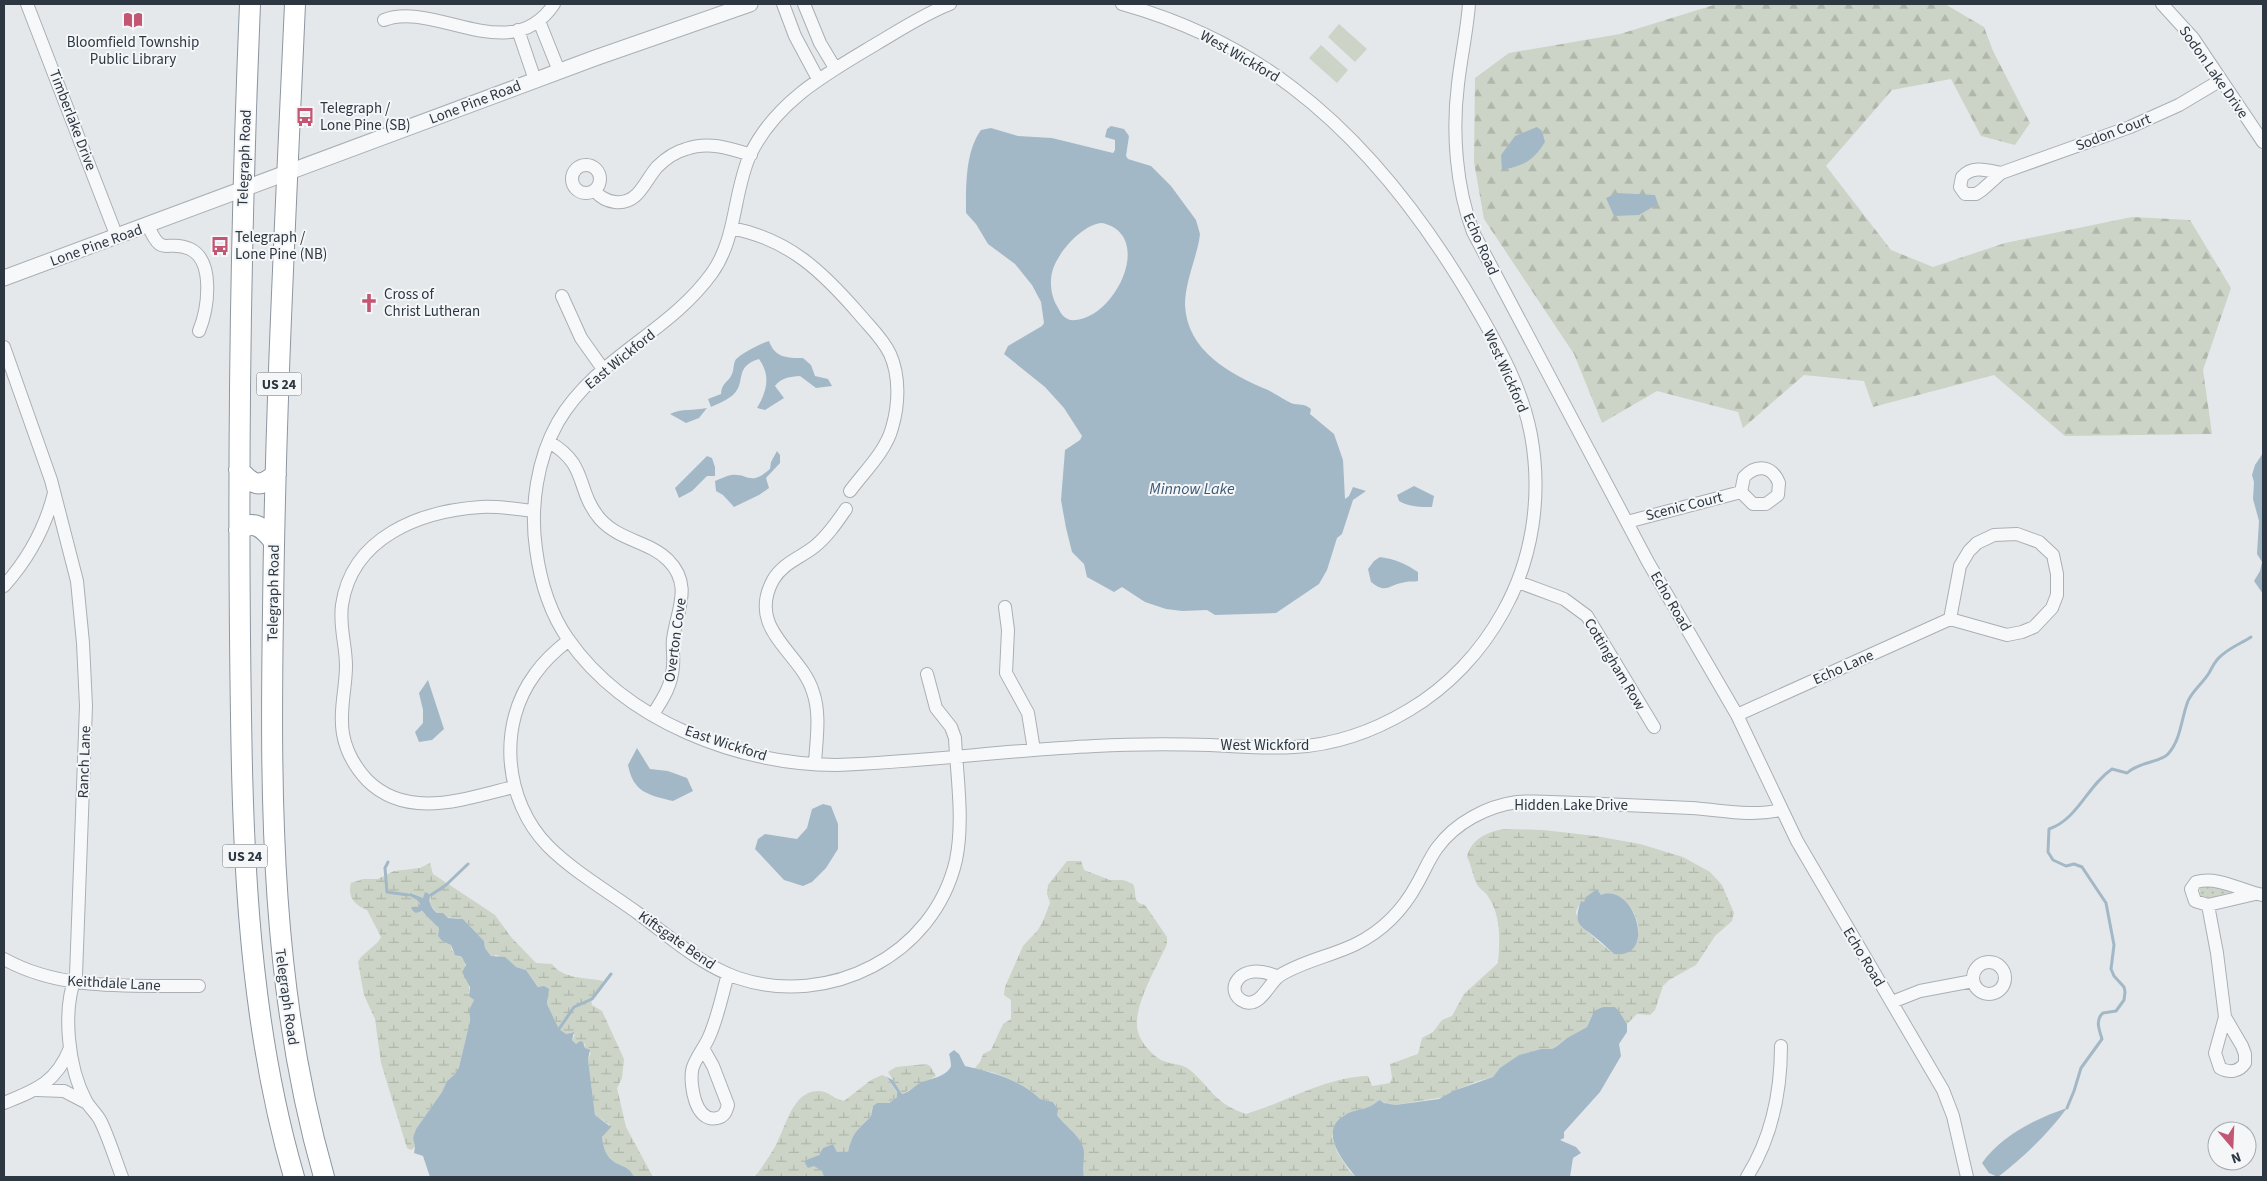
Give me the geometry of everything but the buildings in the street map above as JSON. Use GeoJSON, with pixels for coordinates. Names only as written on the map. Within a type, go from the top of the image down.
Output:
{"type":"FeatureCollection","features":[{"type":"Feature","properties":{"kind":"highway","name":"Telegraph Road"},"geometry":{"type":"LineString","coordinates":[[250,4],[243,190],[239,470],[242,746],[250,931],[270,1079],[294,1177]]}},
{"type":"Feature","properties":{"kind":"highway","name":"Telegraph Road"},"geometry":{"type":"LineString","coordinates":[[295,4],[273,540],[273,815],[278,921],[286,997],[297,1064],[324,1177]]}},
{"type":"Feature","properties":{"kind":"highway"},"geometry":{"type":"LineString","coordinates":[[239,470],[251,481],[258,484],[268,481],[276,474]]}},
{"type":"Feature","properties":{"kind":"highway"},"geometry":{"type":"LineString","coordinates":[[239,530],[254,524],[263,528],[273,540]]}},
{"type":"Feature","properties":{"kind":"street","name":"Timberlake Drive"},"geometry":{"type":"LineString","coordinates":[[27,4],[117,237]]}},
{"type":"Feature","properties":{"kind":"street"},"geometry":{"type":"LineString","coordinates":[[384,20],[402,14],[418,14],[470,27],[518,30],[540,21],[554,4]]}},
{"type":"Feature","properties":{"kind":"street","name":"Lone Pine Road"},"geometry":{"type":"LineString","coordinates":[[4,278],[559,71],[750,4]]}},
{"type":"Feature","properties":{"kind":"street"},"geometry":{"type":"LineString","coordinates":[[783,4],[795,36],[818,79]]}},
{"type":"Feature","properties":{"kind":"street"},"geometry":{"type":"LineString","coordinates":[[804,4],[825,51],[835,68],[916,20],[950,4]]}},
{"type":"Feature","properties":{"kind":"street","name":"West Wickford"},"geometry":{"type":"LineString","coordinates":[[956,757],[1034,750],[1147,745],[1294,747],[1323,743],[1375,728],[1412,709],[1455,675],[1475,654],[1495,626],[1518,582],[1529,544],[1534,509],[1535,473],[1529,425],[1516,386],[1499,349],[1472,299],[1440,249],[1398,192],[1360,148],[1336,124],[1292,87],[1222,44],[1179,23],[1127,4]]}},
{"type":"Feature","properties":{"kind":"street","name":"Echo Road"},"geometry":{"type":"LineString","coordinates":[[1469,4],[1458,85],[1456,116],[1460,181],[1468,219],[1479,246],[1648,562],[1737,715],[1781,810],[1818,879],[1933,1073],[1949,1105],[1967,1177]]}},
{"type":"Feature","properties":{"kind":"street","name":"Sodon Lake Drive"},"geometry":{"type":"LineString","coordinates":[[2162,4],[2193,38],[2263,142]]}},
{"type":"Feature","properties":{"kind":"street"},"geometry":{"type":"LineString","coordinates":[[540,21],[559,71]]}},
{"type":"Feature","properties":{"kind":"street"},"geometry":{"type":"LineString","coordinates":[[518,30],[535,80]]}},
{"type":"Feature","properties":{"kind":"street"},"geometry":{"type":"LineString","coordinates":[[808,61],[825,51]]}},
{"type":"Feature","properties":{"kind":"street","name":"East Wickford"},"geometry":{"type":"LineString","coordinates":[[835,68],[797,94],[779,111],[751,155],[720,260],[701,288],[674,314],[603,369],[588,383],[568,408],[549,442],[540,469],[534,511],[535,545],[542,579],[557,621],[569,640],[595,671],[609,684],[653,714],[686,732],[727,747],[766,758],[816,764],[875,763],[956,757]]}},
{"type":"Feature","properties":{"kind":"street","name":"Sodon Court"},"geometry":{"type":"LineString","coordinates":[[2001,173],[2130,126],[2180,104],[2221,80]]}},
{"type":"Feature","properties":{"kind":"street"},"geometry":{"type":"LineString","coordinates":[[595,191],[604,199],[612,202],[628,201],[640,192],[650,175],[667,158],[677,152],[696,146],[719,146],[751,155]]}},
{"type":"Feature","properties":{"kind":"street"},"geometry":{"type":"LineString","coordinates":[[148,225],[154,240],[158,244],[190,248],[204,264],[207,279],[205,317],[199,330]]}},
{"type":"Feature","properties":{"kind":"street"},"geometry":{"type":"LineString","coordinates":[[731,228],[748,231],[776,242],[807,260],[849,302],[890,353],[896,386],[893,426],[887,442],[850,491]]}},
{"type":"Feature","properties":{"kind":"street"},"geometry":{"type":"LineString","coordinates":[[562,296],[581,338],[603,369]]}},
{"type":"Feature","properties":{"kind":"street","name":"Ranch Lane"},"geometry":{"type":"LineString","coordinates":[[4,347],[54,492],[77,581],[84,652],[86,706],[76,975],[70,990],[70,1048],[79,1084],[87,1103],[100,1119],[122,1177]]}},
{"type":"Feature","properties":{"kind":"street","name":"Overton Cove"},"geometry":{"type":"LineString","coordinates":[[549,442],[565,452],[575,465],[588,500],[604,523],[618,534],[661,554],[669,561],[680,581],[682,602],[674,638],[672,674],[665,696],[653,714]]}},
{"type":"Feature","properties":{"kind":"street"},"geometry":{"type":"LineString","coordinates":[[4,586],[20,568],[35,543],[48,518],[54,492]]}},
{"type":"Feature","properties":{"kind":"street","name":"Scenic Court"},"geometry":{"type":"LineString","coordinates":[[1627,522],[1741,492]]}},
{"type":"Feature","properties":{"kind":"street"},"geometry":{"type":"LineString","coordinates":[[514,786],[449,802],[423,804],[399,800],[386,793],[362,774],[349,754],[342,729],[341,713],[346,664],[341,619],[346,586],[358,563],[373,544],[396,529],[426,517],[461,509],[482,507],[534,511]]}},
{"type":"Feature","properties":{"kind":"street"},"geometry":{"type":"LineString","coordinates":[[816,764],[817,714],[813,691],[804,671],[775,638],[768,619],[768,599],[773,580],[779,572],[793,559],[819,543],[846,509]]}},
{"type":"Feature","properties":{"kind":"street"},"geometry":{"type":"LineString","coordinates":[[2018,534],[2039,542],[2052,555],[2057,574],[2056,595],[2052,608],[2034,627],[2007,635],[1950,619],[1960,566],[1969,550],[1977,543],[1994,535],[2018,534]]}},
{"type":"Feature","properties":{"kind":"street","name":"Cottingham Row"},"geometry":{"type":"LineString","coordinates":[[1518,582],[1564,599],[1587,616],[1654,727]]}},
{"type":"Feature","properties":{"kind":"street"},"geometry":{"type":"LineString","coordinates":[[1005,607],[1008,630],[1006,673],[1028,713],[1034,750]]}},
{"type":"Feature","properties":{"kind":"street","name":"Echo Lane"},"geometry":{"type":"LineString","coordinates":[[1737,715],[1950,619]]}},
{"type":"Feature","properties":{"kind":"street","name":"Kiftsgate Bend"},"geometry":{"type":"LineString","coordinates":[[569,640],[533,676],[518,705],[511,740],[511,768],[514,786],[531,824],[557,854],[695,955],[728,974],[754,982],[783,986],[828,984],[868,970],[906,944],[937,905],[947,885],[956,860],[960,825],[954,732],[936,708],[927,674]]}},
{"type":"Feature","properties":{"kind":"street","name":"Hidden Lake Drive"},"geometry":{"type":"LineString","coordinates":[[1278,977],[1355,944],[1381,928],[1409,898],[1431,857],[1447,836],[1472,818],[1501,806],[1532,802],[1691,808],[1755,814],[1781,810]]}},
{"type":"Feature","properties":{"kind":"street"},"geometry":{"type":"LineString","coordinates":[[2208,881],[2223,883],[2259,894],[2208,905],[2198,903],[2192,898],[2191,889],[2196,882],[2208,881]]}},
{"type":"Feature","properties":{"kind":"street"},"geometry":{"type":"LineString","coordinates":[[2208,905],[2217,953],[2224,1017]]}},
{"type":"Feature","properties":{"kind":"street","name":"Keithdale Lane"},"geometry":{"type":"LineString","coordinates":[[4,959],[20,968],[46,977],[74,982],[200,986]]}},
{"type":"Feature","properties":{"kind":"street"},"geometry":{"type":"LineString","coordinates":[[704,1050],[713,1066],[728,1105],[721,1117],[714,1119],[703,1115],[699,1110],[692,1083],[693,1066],[704,1050],[711,1034],[728,974]]}},
{"type":"Feature","properties":{"kind":"street"},"geometry":{"type":"LineString","coordinates":[[1892,1002],[1920,990],[1973,981]]}},
{"type":"Feature","properties":{"kind":"street"},"geometry":{"type":"LineString","coordinates":[[1746,1177],[1763,1145],[1776,1106],[1780,1082],[1781,1046]]}},
{"type":"Feature","properties":{"kind":"street"},"geometry":{"type":"LineString","coordinates":[[35,1091],[60,1069],[70,1048]]}},
{"type":"Feature","properties":{"kind":"street"},"geometry":{"type":"LineString","coordinates":[[4,1103],[35,1091],[48,1089],[64,1091],[87,1103]]}},
{"type":"Feature","properties":{"kind":"green space"},"geometry":{"type":"Polygon","coordinates":[[[1717,4],[1945,4],[1984,27],[1993,51],[2030,123],[2015,145],[1981,136],[1951,79],[1892,90],[1826,166],[1891,250],[1933,267],[2005,243],[2132,217],[2190,220],[2231,288],[2203,370],[2212,434],[2065,436],[1994,375],[1873,407],[1864,381],[1804,375],[1743,428],[1738,412],[1657,391],[1602,423],[1574,354],[1484,219],[1474,162],[1475,78],[1509,53],[1620,34],[1717,4]]]}},
{"type":"Feature","properties":{"kind":"green space"},"geometry":{"type":"Polygon","coordinates":[[[1339,24],[1367,49],[1355,62],[1328,37],[1339,24]]]}},
{"type":"Feature","properties":{"kind":"green space"},"geometry":{"type":"Polygon","coordinates":[[[1321,45],[1348,70],[1337,83],[1309,58],[1321,45]]]}},
{"type":"Feature","properties":{"kind":"green space"},"geometry":{"type":"Polygon","coordinates":[[[1498,830],[1543,830],[1596,836],[1640,844],[1683,857],[1710,872],[1722,885],[1734,913],[1732,921],[1715,936],[1696,965],[1669,980],[1663,986],[1655,1010],[1650,1015],[1637,1014],[1627,1024],[1615,1007],[1603,1007],[1592,1015],[1587,1027],[1552,1049],[1541,1049],[1519,1055],[1501,1068],[1493,1077],[1475,1082],[1444,1097],[1395,1105],[1387,1104],[1380,1100],[1372,1106],[1344,1115],[1338,1120],[1332,1136],[1337,1152],[1350,1172],[1356,1177],[1084,1177],[1082,1169],[1084,1154],[1071,1130],[1057,1115],[1056,1105],[1053,1102],[1040,1099],[1026,1087],[1009,1079],[992,1072],[974,1069],[980,1062],[983,1054],[991,1050],[1003,1024],[1011,1019],[1011,1000],[1004,995],[1005,987],[1023,946],[1038,930],[1043,921],[1050,903],[1047,894],[1048,885],[1067,861],[1081,861],[1084,870],[1110,880],[1123,880],[1133,884],[1136,900],[1145,905],[1167,937],[1167,944],[1143,996],[1137,1017],[1140,1037],[1149,1050],[1161,1060],[1187,1068],[1220,1101],[1246,1114],[1321,1085],[1352,1077],[1368,1076],[1372,1086],[1390,1083],[1392,1078],[1390,1064],[1418,1054],[1422,1038],[1433,1032],[1442,1020],[1452,1016],[1464,994],[1498,963],[1499,938],[1496,913],[1488,896],[1476,883],[1467,857],[1472,845],[1476,841],[1486,834],[1498,830]],[[1597,889],[1584,902],[1581,902],[1576,912],[1577,918],[1591,935],[1614,954],[1630,951],[1636,943],[1638,933],[1634,913],[1628,904],[1620,898],[1611,895],[1601,895],[1597,889]]]}},
{"type":"Feature","properties":{"kind":"green space"},"geometry":{"type":"Polygon","coordinates":[[[430,863],[433,874],[495,915],[511,937],[536,963],[552,964],[563,973],[569,975],[603,981],[591,998],[592,1005],[602,1011],[624,1059],[622,1078],[617,1088],[626,1127],[653,1177],[634,1177],[627,1168],[612,1160],[608,1155],[604,1148],[602,1137],[610,1125],[595,1115],[588,1059],[591,1053],[585,1048],[585,1044],[580,1041],[576,1044],[572,1040],[575,1035],[572,1032],[566,1034],[559,1029],[547,1004],[548,1000],[526,970],[516,967],[497,955],[491,956],[485,948],[484,941],[463,919],[445,917],[437,913],[430,904],[431,895],[423,898],[412,893],[409,895],[417,900],[420,905],[414,907],[430,917],[431,921],[439,928],[438,936],[442,941],[451,945],[452,951],[459,957],[462,957],[465,962],[469,986],[468,993],[474,1000],[469,1015],[470,1021],[459,1067],[455,1074],[447,1081],[442,1092],[416,1129],[413,1138],[415,1147],[411,1150],[407,1148],[381,1063],[375,1019],[364,995],[358,962],[381,937],[367,910],[353,900],[350,888],[351,883],[363,879],[378,879],[394,871],[420,868],[430,863]]]}},
{"type":"Feature","properties":{"kind":"green space"},"geometry":{"type":"Polygon","coordinates":[[[2210,886],[2231,892],[2210,898],[2200,895],[2200,888],[2210,886]]]}},
{"type":"Feature","properties":{"kind":"green space"},"geometry":{"type":"Polygon","coordinates":[[[926,1064],[930,1066],[936,1076],[902,1094],[888,1072],[896,1067],[926,1064]]]}},
{"type":"Feature","properties":{"kind":"green space"},"geometry":{"type":"Polygon","coordinates":[[[882,1075],[887,1077],[897,1093],[897,1097],[887,1104],[877,1103],[872,1108],[871,1116],[856,1132],[848,1152],[837,1152],[833,1144],[823,1148],[819,1155],[806,1160],[822,1171],[824,1177],[755,1177],[776,1145],[791,1110],[803,1096],[810,1092],[823,1091],[844,1101],[871,1080],[882,1075]]]}},
{"type":"Feature","properties":{"kind":"water","name":"Minnow Lake"},"geometry":{"type":"Polygon","coordinates":[[[1111,126],[1124,129],[1129,136],[1126,156],[1128,159],[1151,166],[1171,186],[1196,220],[1200,234],[1190,273],[1185,305],[1193,335],[1202,348],[1213,359],[1239,376],[1292,404],[1305,405],[1311,409],[1310,414],[1334,434],[1343,460],[1345,499],[1349,496],[1353,487],[1366,491],[1353,500],[1342,534],[1337,538],[1327,570],[1319,584],[1276,613],[1215,615],[1207,610],[1182,611],[1166,609],[1145,602],[1122,587],[1114,592],[1087,577],[1084,564],[1072,552],[1061,500],[1065,450],[1080,440],[1082,436],[1064,408],[1045,387],[1004,354],[1008,346],[1042,326],[1044,323],[1041,302],[1032,285],[1015,264],[988,244],[976,224],[966,213],[967,181],[969,159],[981,130],[991,128],[1018,136],[1052,138],[1113,153],[1115,150],[1115,140],[1105,137],[1107,129],[1111,126]],[[1102,223],[1087,228],[1066,247],[1056,262],[1051,278],[1052,293],[1061,313],[1067,319],[1086,317],[1101,308],[1114,294],[1123,278],[1127,260],[1126,244],[1118,231],[1102,223]]]}},
{"type":"Feature","properties":{"kind":"water"},"geometry":{"type":"Polygon","coordinates":[[[1537,127],[1542,131],[1545,142],[1536,154],[1523,164],[1502,170],[1501,155],[1515,136],[1537,127]]]}},
{"type":"Feature","properties":{"kind":"water"},"geometry":{"type":"Polygon","coordinates":[[[1617,193],[1655,195],[1658,204],[1639,215],[1614,216],[1606,198],[1617,193]]]}},
{"type":"Feature","properties":{"kind":"water"},"geometry":{"type":"Polygon","coordinates":[[[769,341],[775,351],[782,356],[803,358],[811,365],[815,376],[828,379],[832,386],[816,388],[800,376],[786,378],[775,386],[784,398],[765,410],[757,408],[766,384],[765,371],[759,359],[751,362],[743,370],[737,390],[733,395],[711,407],[708,399],[721,394],[724,385],[732,374],[737,358],[769,341]]]}},
{"type":"Feature","properties":{"kind":"water"},"geometry":{"type":"Polygon","coordinates":[[[707,408],[699,418],[686,423],[670,414],[679,411],[707,408]]]}},
{"type":"Feature","properties":{"kind":"water"},"geometry":{"type":"Polygon","coordinates":[[[777,451],[780,455],[780,463],[766,478],[769,488],[759,495],[734,507],[723,495],[716,491],[715,481],[727,476],[737,475],[753,478],[763,474],[770,469],[771,462],[777,451]]]}},
{"type":"Feature","properties":{"kind":"water"},"geometry":{"type":"Polygon","coordinates":[[[2263,453],[2263,594],[2254,581],[2260,571],[2262,562],[2257,554],[2259,521],[2253,499],[2254,482],[2252,475],[2255,465],[2263,453]]]}},
{"type":"Feature","properties":{"kind":"water"},"geometry":{"type":"Polygon","coordinates":[[[707,456],[712,458],[715,476],[707,476],[692,491],[679,498],[675,488],[707,456]]]}},
{"type":"Feature","properties":{"kind":"water"},"geometry":{"type":"Polygon","coordinates":[[[1414,486],[1434,496],[1432,507],[1411,506],[1399,501],[1397,495],[1414,486]]]}},
{"type":"Feature","properties":{"kind":"water"},"geometry":{"type":"Polygon","coordinates":[[[1380,557],[1405,564],[1414,569],[1418,572],[1418,581],[1400,583],[1388,588],[1376,586],[1371,582],[1368,569],[1380,557]]]}},
{"type":"Feature","properties":{"kind":"water"},"geometry":{"type":"Polygon","coordinates":[[[428,680],[444,729],[432,740],[419,742],[415,732],[423,723],[423,710],[419,693],[428,680]]]}},
{"type":"Feature","properties":{"kind":"water"},"geometry":{"type":"Polygon","coordinates":[[[637,748],[650,769],[668,771],[687,778],[693,791],[673,801],[656,797],[643,791],[634,781],[628,765],[637,748]]]}},
{"type":"Feature","properties":{"kind":"water"},"geometry":{"type":"Polygon","coordinates":[[[823,804],[831,806],[838,824],[838,849],[826,868],[812,882],[803,886],[784,880],[755,849],[758,839],[765,834],[797,839],[807,828],[812,809],[823,804]]]}},
{"type":"Feature","properties":{"kind":"water"},"geometry":{"type":"Polygon","coordinates":[[[1597,889],[1601,895],[1613,894],[1624,900],[1632,910],[1637,922],[1638,935],[1635,945],[1627,953],[1614,954],[1582,927],[1578,920],[1578,909],[1581,901],[1584,902],[1586,897],[1597,889]]]}},
{"type":"Feature","properties":{"kind":"water"},"geometry":{"type":"Polygon","coordinates":[[[425,892],[431,895],[430,902],[437,913],[443,913],[448,918],[463,919],[484,941],[485,948],[491,956],[505,957],[516,967],[526,970],[538,987],[544,986],[549,989],[547,1004],[559,1029],[566,1034],[574,1032],[572,1040],[576,1044],[580,1041],[583,1042],[585,1048],[590,1050],[588,1059],[595,1115],[611,1127],[602,1137],[604,1148],[612,1160],[627,1168],[634,1177],[430,1177],[423,1156],[414,1153],[413,1138],[416,1129],[442,1092],[447,1081],[455,1074],[459,1067],[470,1021],[469,1010],[474,1000],[469,996],[470,987],[462,972],[466,965],[462,957],[455,955],[451,945],[442,941],[438,936],[439,928],[422,911],[416,913],[411,907],[418,907],[420,904],[408,895],[411,893],[423,898],[425,892]]]}},
{"type":"Feature","properties":{"kind":"water"},"geometry":{"type":"Polygon","coordinates":[[[1603,1007],[1615,1007],[1618,1010],[1627,1024],[1627,1032],[1619,1044],[1621,1056],[1600,1092],[1564,1132],[1564,1138],[1560,1140],[1576,1147],[1581,1153],[1573,1158],[1570,1177],[1356,1177],[1340,1155],[1333,1138],[1333,1129],[1337,1122],[1345,1115],[1371,1106],[1380,1100],[1384,1103],[1395,1105],[1439,1099],[1453,1091],[1493,1077],[1500,1068],[1519,1055],[1541,1049],[1552,1049],[1587,1027],[1594,1011],[1603,1007]]]}},
{"type":"Feature","properties":{"kind":"water"},"geometry":{"type":"Polygon","coordinates":[[[954,1050],[959,1054],[965,1066],[1006,1078],[1033,1092],[1040,1099],[1053,1102],[1058,1109],[1057,1115],[1081,1143],[1084,1154],[1084,1177],[824,1177],[822,1171],[814,1166],[808,1168],[805,1163],[806,1160],[819,1155],[823,1148],[833,1144],[837,1152],[848,1152],[854,1135],[871,1116],[873,1106],[877,1103],[889,1103],[897,1097],[897,1092],[887,1077],[893,1080],[902,1094],[905,1093],[920,1083],[946,1073],[951,1066],[949,1054],[954,1050]]]}},
{"type":"Feature","properties":{"kind":"water"},"geometry":{"type":"Polygon","coordinates":[[[2067,1108],[2043,1136],[2008,1169],[1998,1177],[1989,1173],[1982,1163],[1999,1144],[2031,1123],[2067,1108]]]}},
{"type":"Feature","properties":{"kind":"waterway"},"geometry":{"type":"LineString","coordinates":[[2067,1108],[2081,1068],[2102,1039],[2098,1025],[2099,1019],[2103,1013],[2116,1011],[2124,1000],[2125,992],[2124,987],[2114,976],[2111,969],[2114,945],[2106,903],[2082,867],[2074,864],[2066,866],[2053,860],[2048,852],[2049,829],[2068,818],[2103,776],[2112,769],[2127,773],[2138,766],[2160,759],[2168,754],[2176,742],[2188,701],[2207,677],[2214,663],[2229,650],[2251,637]]}},
{"type":"Feature","properties":{"kind":"waterway"},"geometry":{"type":"LineString","coordinates":[[388,862],[385,868],[387,892],[408,895]]}},
{"type":"Feature","properties":{"kind":"waterway"},"geometry":{"type":"LineString","coordinates":[[431,895],[446,885],[468,864]]}},
{"type":"Feature","properties":{"kind":"waterway"},"geometry":{"type":"LineString","coordinates":[[559,1029],[574,1007],[592,999],[611,974]]}},
{"type":"Feature","properties":{"kind":"place","name":"Bloomfield Township Public Library"},"geometry":{"type":"Point","coordinates":[133,20]}},
{"type":"Feature","properties":{"kind":"place","name":"Telegraph / Lone Pine (SB)"},"geometry":{"type":"Point","coordinates":[305,117]}},
{"type":"Feature","properties":{"kind":"place","name":"Telegraph / Lone Pine (NB)"},"geometry":{"type":"Point","coordinates":[220,246]}},
{"type":"Feature","properties":{"kind":"place","name":"Cross of Christ Lutheran"},"geometry":{"type":"Point","coordinates":[369,303]}}]}
